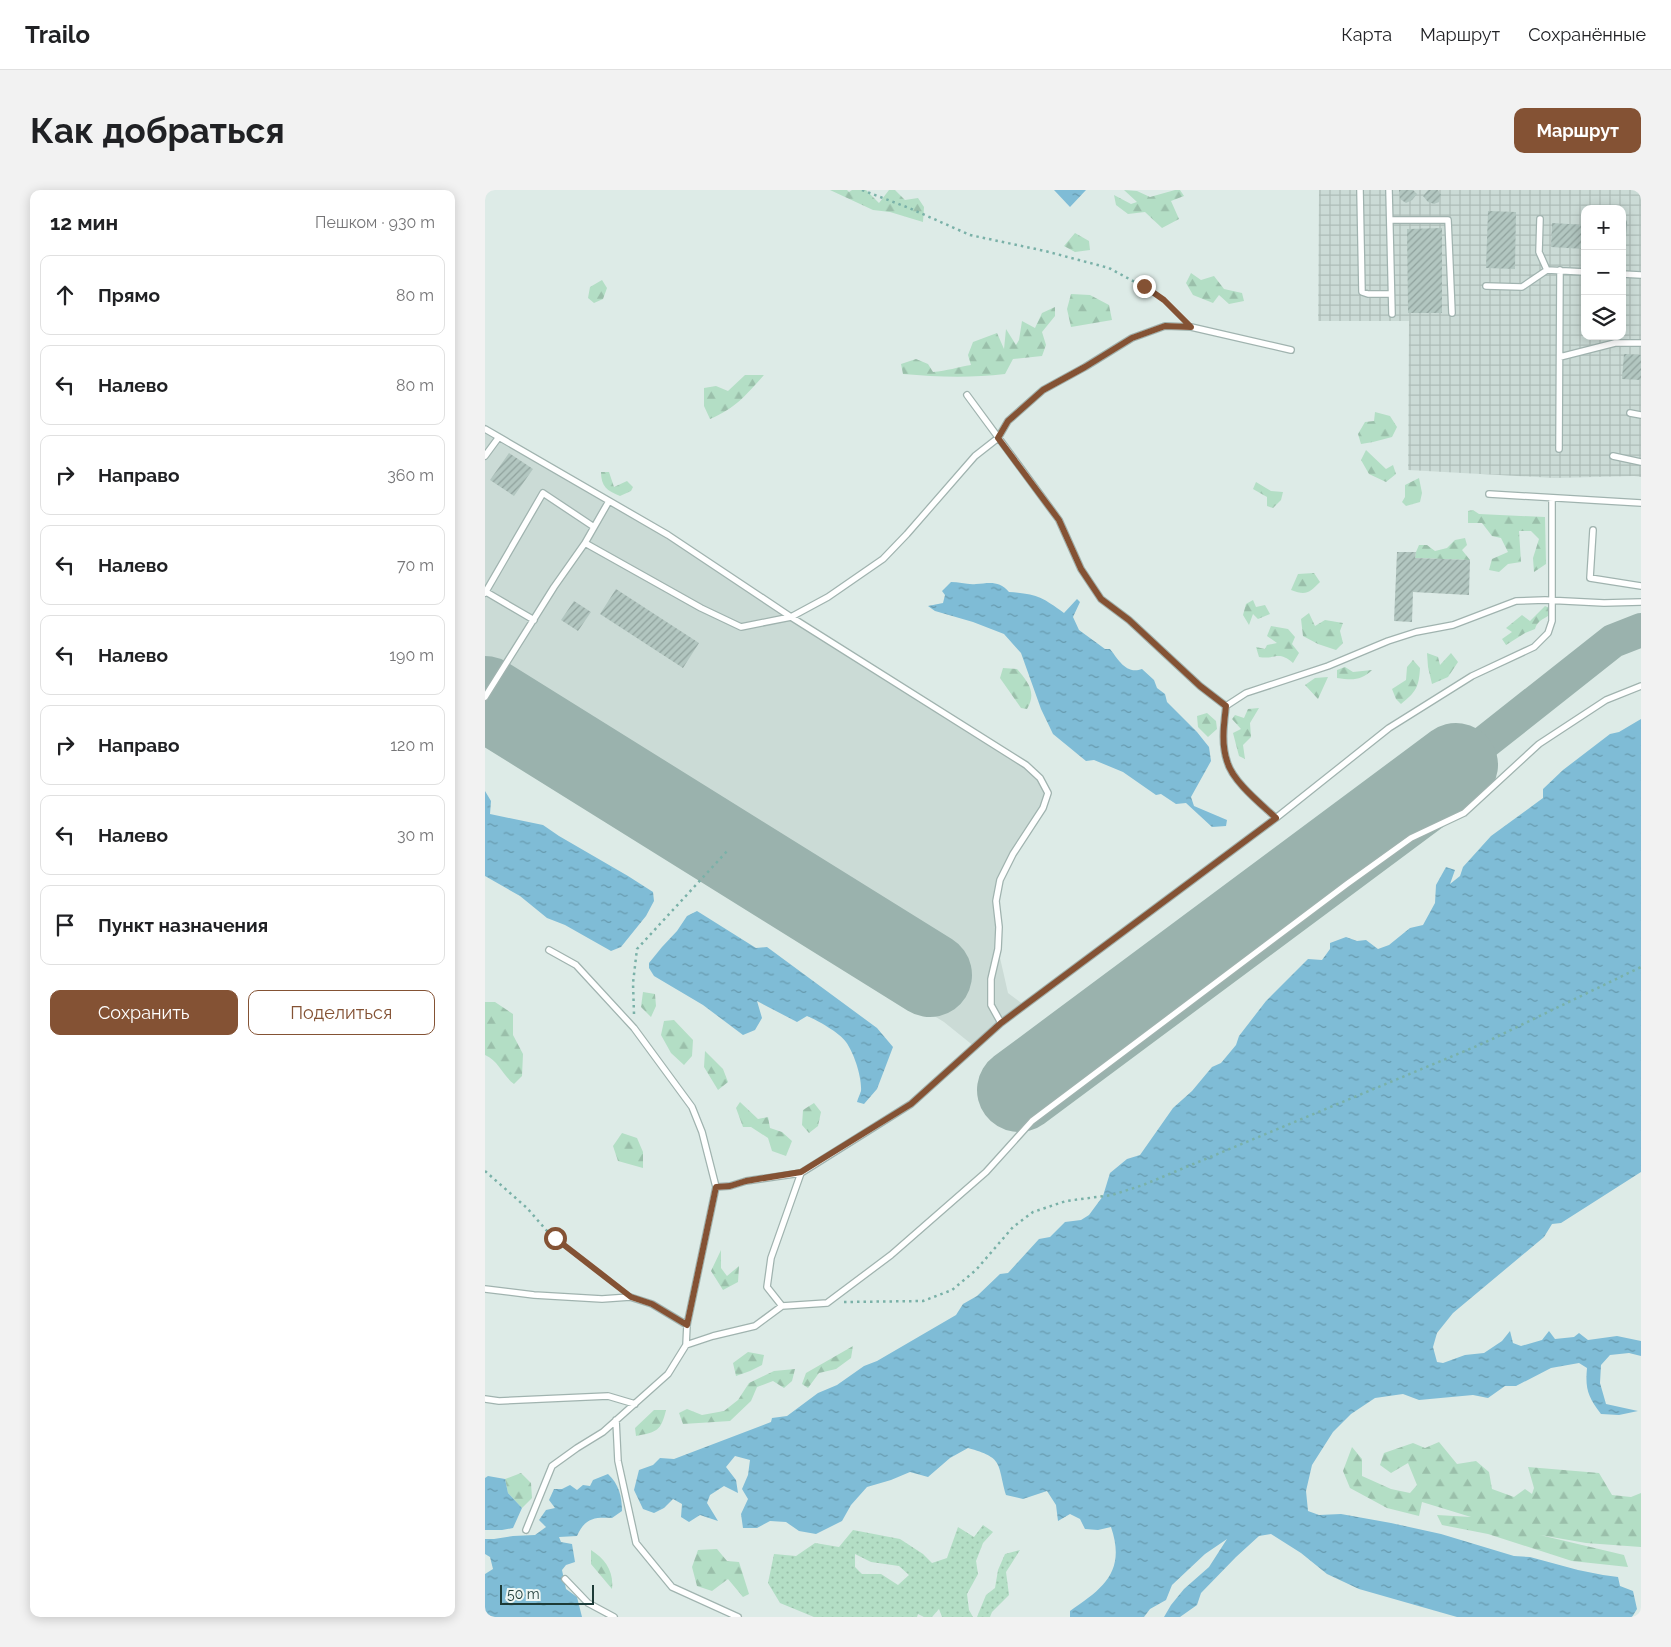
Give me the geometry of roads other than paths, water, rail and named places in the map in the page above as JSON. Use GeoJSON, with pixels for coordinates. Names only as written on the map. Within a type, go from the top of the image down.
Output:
{"type":"FeatureCollection","features":[{"type":"Feature","properties":{"kind":"lane"},"geometry":{"type":"LineString","coordinates":[[1360,190],[1362,292],[1368,294],[1391,294]]}},
{"type":"Feature","properties":{"kind":"lane"},"geometry":{"type":"LineString","coordinates":[[1389,190],[1392,314]]}},
{"type":"Feature","properties":{"kind":"lane"},"geometry":{"type":"LineString","coordinates":[[1540,219],[1539,252],[1547,270]]}},
{"type":"Feature","properties":{"kind":"lane"},"geometry":{"type":"LineString","coordinates":[[1390,220],[1448,220],[1451,313]]}},
{"type":"Feature","properties":{"kind":"lane"},"geometry":{"type":"LineString","coordinates":[[1486,286],[1522,287],[1547,270],[1581,272]]}},
{"type":"Feature","properties":{"kind":"lane"},"geometry":{"type":"LineString","coordinates":[[1559,449],[1560,270]]}},
{"type":"Feature","properties":{"kind":"lane"},"geometry":{"type":"LineString","coordinates":[[1626,274],[1641,275]]}},
{"type":"Feature","properties":{"kind":"lane"},"geometry":{"type":"LineString","coordinates":[[585,543],[701,608],[741,627],[791,617],[828,597],[883,559],[975,456],[998,438],[1008,421],[1043,390],[1132,338],[1165,326],[1191,327],[1291,350]]}},
{"type":"Feature","properties":{"kind":"lane"},"geometry":{"type":"LineString","coordinates":[[1560,357],[1616,340],[1641,343]]}},
{"type":"Feature","properties":{"kind":"lane"},"geometry":{"type":"LineString","coordinates":[[967,395],[1059,520],[1081,569],[1101,599],[1129,620],[1200,686],[1226,706]]}},
{"type":"Feature","properties":{"kind":"lane"},"geometry":{"type":"LineString","coordinates":[[1630,413],[1641,415]]}},
{"type":"Feature","properties":{"kind":"lane"},"geometry":{"type":"LineString","coordinates":[[485,430],[668,535],[791,617],[1026,765],[1040,778],[1047,793],[1043,808],[1013,854],[1000,880],[996,901],[999,927],[998,949],[991,979],[991,1005],[1001,1023]]}},
{"type":"Feature","properties":{"kind":"lane"},"geometry":{"type":"LineString","coordinates":[[485,456],[499,437]]}},
{"type":"Feature","properties":{"kind":"lane"},"geometry":{"type":"LineString","coordinates":[[1613,456],[1641,462]]}},
{"type":"Feature","properties":{"kind":"lane"},"geometry":{"type":"LineString","coordinates":[[534,620],[486,592],[543,494],[594,527]]}},
{"type":"Feature","properties":{"kind":"lane"},"geometry":{"type":"LineString","coordinates":[[1489,494],[1641,503]]}},
{"type":"Feature","properties":{"kind":"lane"},"geometry":{"type":"LineString","coordinates":[[716,1187],[801,1172],[911,1104],[1001,1023],[1276,818],[1389,728],[1472,676],[1534,646],[1548,633],[1553,621],[1552,498]]}},
{"type":"Feature","properties":{"kind":"lane"},"geometry":{"type":"LineString","coordinates":[[485,696],[585,543],[609,501]]}},
{"type":"Feature","properties":{"kind":"lane"},"geometry":{"type":"LineString","coordinates":[[1593,530],[1590,578],[1641,586]]}},
{"type":"Feature","properties":{"kind":"lane"},"geometry":{"type":"LineString","coordinates":[[1226,706],[1246,693],[1328,666],[1387,641],[1416,632],[1453,625],[1516,601],[1641,602]]}},
{"type":"Feature","properties":{"kind":"lane"},"geometry":{"type":"LineString","coordinates":[[686,1345],[713,1336],[755,1326],[782,1306],[827,1303],[891,1256],[985,1172],[1033,1121],[1048,1109],[1411,838],[1463,813],[1539,744],[1606,700],[1641,686]]}},
{"type":"Feature","properties":{"kind":"lane"},"geometry":{"type":"LineString","coordinates":[[1226,706],[1223,731],[1227,762],[1241,785],[1276,818]]}},
{"type":"Feature","properties":{"kind":"lane"},"geometry":{"type":"LineString","coordinates":[[526,1530],[552,1466],[603,1432],[635,1404],[668,1374],[686,1345],[687,1325],[716,1187],[702,1132],[691,1106],[634,1028],[576,965],[549,950]]}},
{"type":"Feature","properties":{"kind":"lane"},"geometry":{"type":"LineString","coordinates":[[782,1306],[767,1287],[771,1258],[801,1172]]}},
{"type":"Feature","properties":{"kind":"lane"},"geometry":{"type":"LineString","coordinates":[[485,1289],[533,1295],[602,1299],[631,1297],[652,1304],[687,1325]]}},
{"type":"Feature","properties":{"kind":"lane"},"geometry":{"type":"LineString","coordinates":[[485,1400],[607,1396],[635,1404]]}},
{"type":"Feature","properties":{"kind":"lane"},"geometry":{"type":"LineString","coordinates":[[616,1420],[618,1461],[637,1543],[672,1587],[737,1617]]}},
{"type":"Feature","properties":{"kind":"lane"},"geometry":{"type":"LineString","coordinates":[[565,1579],[588,1603],[614,1617]]}},
{"type":"Feature","properties":{"kind":"water"},"geometry":{"type":"Polygon","coordinates":[[[1054,190],[1086,190],[1070,207],[1054,190]]]}},
{"type":"Feature","properties":{"kind":"water"},"geometry":{"type":"Polygon","coordinates":[[[951,582],[998,584],[1009,592],[1039,597],[1064,613],[1077,599],[1080,602],[1073,617],[1079,630],[1105,649],[1110,649],[1127,668],[1131,670],[1142,669],[1154,680],[1157,688],[1165,694],[1167,702],[1209,747],[1211,761],[1191,797],[1194,806],[1227,820],[1226,826],[1212,827],[1186,803],[1176,804],[1161,794],[1156,795],[1123,772],[1094,760],[1086,761],[1053,734],[1041,709],[1021,653],[1004,634],[973,622],[935,611],[928,606],[943,603],[945,595],[942,591],[951,582]]]}},
{"type":"Feature","properties":{"kind":"water"},"geometry":{"type":"Polygon","coordinates":[[[1641,719],[1641,1172],[1561,1223],[1552,1224],[1544,1237],[1453,1313],[1437,1333],[1433,1347],[1437,1362],[1443,1363],[1465,1355],[1484,1353],[1502,1341],[1510,1331],[1513,1343],[1521,1346],[1542,1340],[1549,1331],[1555,1339],[1574,1337],[1579,1333],[1588,1340],[1617,1336],[1641,1341],[1641,1356],[1629,1353],[1610,1355],[1601,1365],[1600,1383],[1606,1404],[1638,1411],[1619,1415],[1601,1414],[1588,1392],[1587,1368],[1579,1363],[1551,1368],[1516,1386],[1505,1386],[1488,1398],[1473,1395],[1419,1400],[1403,1394],[1375,1398],[1351,1414],[1333,1432],[1312,1465],[1306,1491],[1308,1511],[1319,1515],[1341,1514],[1391,1523],[1441,1534],[1514,1556],[1530,1557],[1578,1570],[1618,1577],[1620,1586],[1633,1591],[1637,1609],[1632,1617],[1457,1617],[1359,1589],[1327,1574],[1301,1553],[1271,1534],[1259,1536],[1201,1593],[1197,1605],[1180,1617],[1164,1617],[1184,1589],[1209,1567],[1227,1539],[1205,1554],[1172,1585],[1166,1600],[1150,1609],[1144,1617],[1070,1617],[1070,1611],[1102,1586],[1114,1567],[1116,1555],[1111,1527],[1098,1530],[1085,1529],[1080,1519],[1070,1514],[1058,1521],[1056,1505],[1047,1491],[1023,1499],[1006,1495],[997,1463],[988,1455],[968,1448],[950,1458],[928,1477],[910,1472],[867,1487],[851,1505],[842,1521],[816,1534],[799,1531],[786,1522],[770,1521],[757,1528],[743,1528],[741,1514],[748,1499],[742,1489],[748,1475],[750,1460],[735,1456],[726,1467],[736,1480],[738,1493],[724,1486],[710,1495],[707,1503],[718,1521],[700,1515],[689,1522],[681,1517],[682,1504],[673,1499],[664,1508],[654,1513],[643,1509],[634,1490],[639,1470],[653,1465],[660,1458],[674,1459],[771,1422],[772,1418],[787,1416],[818,1393],[837,1385],[864,1366],[877,1361],[956,1315],[963,1304],[977,1296],[1000,1274],[1008,1273],[1039,1239],[1050,1237],[1065,1222],[1081,1220],[1089,1215],[1103,1196],[1110,1173],[1127,1159],[1140,1155],[1173,1108],[1192,1091],[1212,1067],[1221,1063],[1236,1045],[1239,1036],[1266,1001],[1308,959],[1322,960],[1330,949],[1330,943],[1346,937],[1357,941],[1366,940],[1378,949],[1389,945],[1410,928],[1423,925],[1435,903],[1436,885],[1446,867],[1455,870],[1450,884],[1460,876],[1463,867],[1491,836],[1543,798],[1543,789],[1563,770],[1610,734],[1619,732],[1641,719]]]}},
{"type":"Feature","properties":{"kind":"water"},"geometry":{"type":"Polygon","coordinates":[[[485,791],[491,801],[490,814],[543,825],[653,892],[654,901],[646,916],[621,947],[611,951],[565,925],[547,918],[520,896],[485,876],[485,791]]]}},
{"type":"Feature","properties":{"kind":"water"},"geometry":{"type":"Polygon","coordinates":[[[697,911],[756,948],[767,947],[877,1028],[893,1047],[877,1089],[864,1104],[857,1102],[861,1085],[852,1052],[843,1038],[828,1027],[807,1016],[797,1022],[757,1001],[762,1018],[755,1030],[743,1035],[703,1005],[654,976],[649,968],[649,963],[677,931],[687,916],[697,911]]]}},
{"type":"Feature","properties":{"kind":"water"},"geometry":{"type":"Polygon","coordinates":[[[608,1474],[615,1482],[619,1491],[622,1511],[612,1518],[600,1518],[587,1522],[583,1525],[577,1536],[559,1537],[561,1542],[572,1544],[575,1562],[566,1565],[562,1570],[566,1589],[577,1597],[582,1617],[485,1617],[485,1574],[493,1569],[490,1557],[485,1554],[485,1539],[535,1535],[546,1527],[539,1520],[546,1510],[555,1508],[549,1500],[554,1489],[562,1489],[570,1485],[577,1490],[583,1485],[590,1486],[593,1480],[608,1474]]]}},
{"type":"Feature","properties":{"kind":"water"},"geometry":{"type":"Polygon","coordinates":[[[488,1476],[505,1479],[508,1493],[522,1508],[513,1528],[485,1530],[485,1478],[488,1476]]]}}]}
